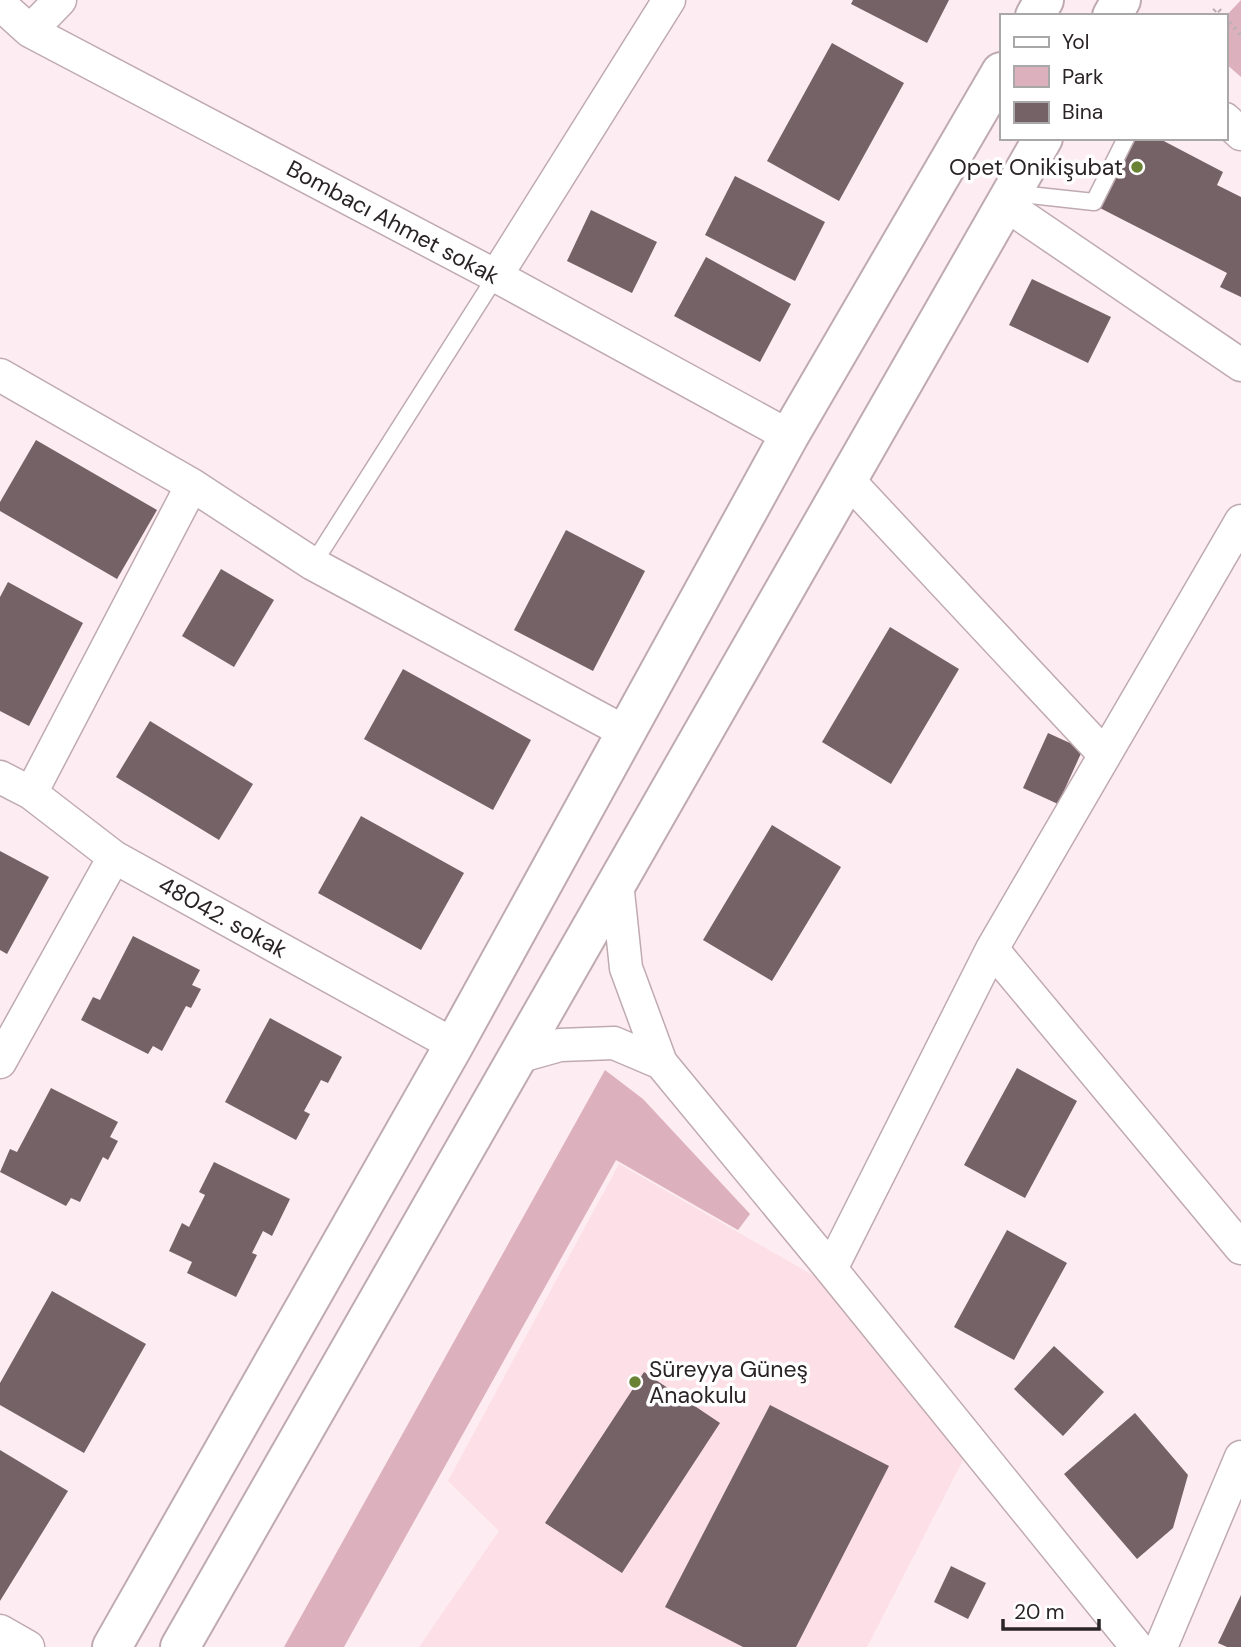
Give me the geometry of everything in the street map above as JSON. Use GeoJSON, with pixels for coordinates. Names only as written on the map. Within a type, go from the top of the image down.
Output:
{"type":"FeatureCollection","features":[{"type":"Feature","properties":{"kind":"main road"},"geometry":{"type":"LineString","coordinates":[[112,1647],[454,1045],[789,436],[1000,74]]}},
{"type":"Feature","properties":{"kind":"main road"},"geometry":{"type":"LineString","coordinates":[[180,1647],[1042,140]]}},
{"type":"Feature","properties":{"kind":"street"},"geometry":{"type":"LineString","coordinates":[[30,31],[61,0]]}},
{"type":"Feature","properties":{"kind":"street"},"geometry":{"type":"LineString","coordinates":[[496,276],[669,0]]}},
{"type":"Feature","properties":{"kind":"street","name":"Bombacı Ahmet sokak"},"geometry":{"type":"LineString","coordinates":[[0,4],[30,31],[496,276],[789,436]]}},
{"type":"Feature","properties":{"kind":"street"},"geometry":{"type":"LineString","coordinates":[[1227,121],[1241,134]]}},
{"type":"Feature","properties":{"kind":"street"},"geometry":{"type":"LineString","coordinates":[[1009,199],[1241,365]]}},
{"type":"Feature","properties":{"kind":"street"},"geometry":{"type":"LineString","coordinates":[[0,375],[192,485],[313,564],[625,732]]}},
{"type":"Feature","properties":{"kind":"street"},"geometry":{"type":"LineString","coordinates":[[848,480],[1104,754]]}},
{"type":"Feature","properties":{"kind":"street"},"geometry":{"type":"LineString","coordinates":[[31,793],[192,485]]}},
{"type":"Feature","properties":{"kind":"street"},"geometry":{"type":"LineString","coordinates":[[831,1269],[992,949],[1241,521]]}},
{"type":"Feature","properties":{"kind":"street","name":"48042. sokak"},"geometry":{"type":"LineString","coordinates":[[0,777],[31,793],[114,856],[454,1045]]}},
{"type":"Feature","properties":{"kind":"street"},"geometry":{"type":"LineString","coordinates":[[0,1062],[114,856]]}},
{"type":"Feature","properties":{"kind":"street"},"geometry":{"type":"LineString","coordinates":[[617,882],[626,968],[661,1063],[1137,1647]]}},
{"type":"Feature","properties":{"kind":"street"},"geometry":{"type":"LineString","coordinates":[[992,949],[1241,1248]]}},
{"type":"Feature","properties":{"kind":"street"},"geometry":{"type":"LineString","coordinates":[[517,1057],[560,1045],[614,1043],[661,1063]]}},
{"type":"Feature","properties":{"kind":"street"},"geometry":{"type":"LineString","coordinates":[[1161,1647],[1241,1457]]}},
{"type":"Feature","properties":{"kind":"street"},"geometry":{"type":"LineString","coordinates":[[0,1631],[28,1647]]}},
{"type":"Feature","properties":{"kind":"lane"},"geometry":{"type":"LineString","coordinates":[[1009,199],[1094,202],[1125,140]]}},
{"type":"Feature","properties":{"kind":"lane"},"geometry":{"type":"LineString","coordinates":[[313,564],[496,276]]}},
{"type":"Feature","properties":{"kind":"path"},"geometry":{"type":"LineString","coordinates":[[1227,18],[1241,34]]}},
{"type":"Feature","properties":{"kind":"shaded area"},"geometry":{"type":"Polygon","coordinates":[[[619,1164],[828,1284],[965,1456],[867,1647],[419,1647],[499,1531],[448,1481],[619,1164]]]}},
{"type":"Feature","properties":{"kind":"green space"},"geometry":{"type":"Polygon","coordinates":[[[1241,0],[1241,77],[1227,65],[1227,15],[1241,0]]]}},
{"type":"Feature","properties":{"kind":"green space"},"geometry":{"type":"Polygon","coordinates":[[[605,1070],[643,1099],[750,1214],[738,1230],[616,1160],[344,1647],[284,1647],[605,1070]]]}},
{"type":"Feature","properties":{"kind":"building"},"geometry":{"type":"Polygon","coordinates":[[[853,0],[949,0],[927,43],[851,4],[853,0]]]}},
{"type":"Feature","properties":{"kind":"building"},"geometry":{"type":"Polygon","coordinates":[[[832,43],[904,83],[839,201],[767,161],[832,43]]]}},
{"type":"Feature","properties":{"kind":"building"},"geometry":{"type":"Polygon","coordinates":[[[1135,140],[1162,140],[1223,172],[1217,185],[1241,197],[1241,297],[1220,287],[1227,273],[1100,208],[1135,140]]]}},
{"type":"Feature","properties":{"kind":"building"},"geometry":{"type":"Polygon","coordinates":[[[735,176],[825,222],[795,281],[705,235],[735,176]]]}},
{"type":"Feature","properties":{"kind":"building"},"geometry":{"type":"Polygon","coordinates":[[[591,210],[657,242],[632,293],[567,261],[591,210]]]}},
{"type":"Feature","properties":{"kind":"building"},"geometry":{"type":"Polygon","coordinates":[[[706,257],[791,304],[760,362],[674,316],[706,257]]]}},
{"type":"Feature","properties":{"kind":"building"},"geometry":{"type":"Polygon","coordinates":[[[1032,279],[1111,317],[1088,363],[1009,325],[1032,279]]]}},
{"type":"Feature","properties":{"kind":"building"},"geometry":{"type":"Polygon","coordinates":[[[36,440],[157,510],[117,579],[0,511],[0,502],[36,440]]]}},
{"type":"Feature","properties":{"kind":"building"},"geometry":{"type":"Polygon","coordinates":[[[566,530],[645,571],[593,671],[514,630],[566,530]]]}},
{"type":"Feature","properties":{"kind":"building"},"geometry":{"type":"Polygon","coordinates":[[[221,569],[274,600],[234,667],[182,636],[221,569]]]}},
{"type":"Feature","properties":{"kind":"building"},"geometry":{"type":"Polygon","coordinates":[[[8,582],[83,623],[29,726],[0,711],[0,597],[8,582]]]}},
{"type":"Feature","properties":{"kind":"building"},"geometry":{"type":"Polygon","coordinates":[[[890,627],[959,669],[891,784],[822,742],[890,627]]]}},
{"type":"Feature","properties":{"kind":"building"},"geometry":{"type":"Polygon","coordinates":[[[403,669],[531,740],[493,810],[364,739],[403,669]]]}},
{"type":"Feature","properties":{"kind":"building"},"geometry":{"type":"Polygon","coordinates":[[[150,721],[253,784],[219,840],[116,777],[150,721]]]}},
{"type":"Feature","properties":{"kind":"building"},"geometry":{"type":"Polygon","coordinates":[[[1048,733],[1083,749],[1058,804],[1023,788],[1048,733]]]}},
{"type":"Feature","properties":{"kind":"building"},"geometry":{"type":"Polygon","coordinates":[[[361,816],[464,873],[421,950],[318,893],[361,816]]]}},
{"type":"Feature","properties":{"kind":"building"},"geometry":{"type":"Polygon","coordinates":[[[772,825],[841,867],[772,981],[703,940],[772,825]]]}},
{"type":"Feature","properties":{"kind":"building"},"geometry":{"type":"Polygon","coordinates":[[[0,851],[49,877],[7,954],[0,950],[0,851]]]}},
{"type":"Feature","properties":{"kind":"building"},"geometry":{"type":"Polygon","coordinates":[[[133,936],[200,970],[192,985],[201,989],[191,1008],[186,1006],[162,1051],[153,1046],[148,1054],[81,1020],[93,997],[100,1000],[133,936]]]}},
{"type":"Feature","properties":{"kind":"building"},"geometry":{"type":"Polygon","coordinates":[[[270,1018],[342,1057],[328,1083],[321,1080],[304,1111],[310,1114],[296,1140],[225,1102],[270,1018]]]}},
{"type":"Feature","properties":{"kind":"building"},"geometry":{"type":"Polygon","coordinates":[[[1017,1068],[1077,1101],[1025,1198],[964,1165],[1017,1068]]]}},
{"type":"Feature","properties":{"kind":"building"},"geometry":{"type":"Polygon","coordinates":[[[51,1088],[118,1122],[110,1137],[118,1141],[108,1160],[103,1157],[80,1202],[71,1198],[66,1206],[0,1172],[10,1149],[17,1152],[51,1088]]]}},
{"type":"Feature","properties":{"kind":"building"},"geometry":{"type":"Polygon","coordinates":[[[214,1162],[290,1199],[272,1236],[263,1231],[252,1253],[257,1255],[236,1297],[187,1273],[192,1262],[169,1251],[182,1223],[189,1227],[205,1195],[199,1192],[214,1162]]]}},
{"type":"Feature","properties":{"kind":"building"},"geometry":{"type":"Polygon","coordinates":[[[1007,1230],[1067,1263],[1014,1360],[954,1327],[1007,1230]]]}},
{"type":"Feature","properties":{"kind":"building"},"geometry":{"type":"Polygon","coordinates":[[[52,1291],[146,1344],[84,1453],[0,1405],[0,1383],[52,1291]]]}},
{"type":"Feature","properties":{"kind":"building"},"geometry":{"type":"Polygon","coordinates":[[[1054,1346],[1104,1392],[1063,1436],[1014,1389],[1054,1346]]]}},
{"type":"Feature","properties":{"kind":"building"},"geometry":{"type":"Polygon","coordinates":[[[644,1372],[720,1423],[622,1573],[545,1523],[644,1372]]]}},
{"type":"Feature","properties":{"kind":"building"},"geometry":{"type":"Polygon","coordinates":[[[770,1405],[889,1466],[796,1647],[743,1647],[665,1607],[770,1405]]]}},
{"type":"Feature","properties":{"kind":"building"},"geometry":{"type":"Polygon","coordinates":[[[1135,1413],[1188,1475],[1173,1528],[1137,1559],[1064,1474],[1135,1413]]]}},
{"type":"Feature","properties":{"kind":"building"},"geometry":{"type":"Polygon","coordinates":[[[0,1450],[68,1491],[0,1601],[0,1450]]]}},
{"type":"Feature","properties":{"kind":"building"},"geometry":{"type":"Polygon","coordinates":[[[951,1566],[986,1583],[968,1619],[934,1602],[951,1566]]]}},
{"type":"Feature","properties":{"kind":"building"},"geometry":{"type":"Polygon","coordinates":[[[1241,1595],[1241,1647],[1227,1647],[1218,1643],[1241,1595]]]}},
{"type":"Feature","properties":{"kind":"place","name":"Opet Onikişubat"},"geometry":{"type":"Point","coordinates":[1137,167]}},
{"type":"Feature","properties":{"kind":"place","name":"Süreyya Güneş Anaokulu"},"geometry":{"type":"Point","coordinates":[635,1382]}}]}
